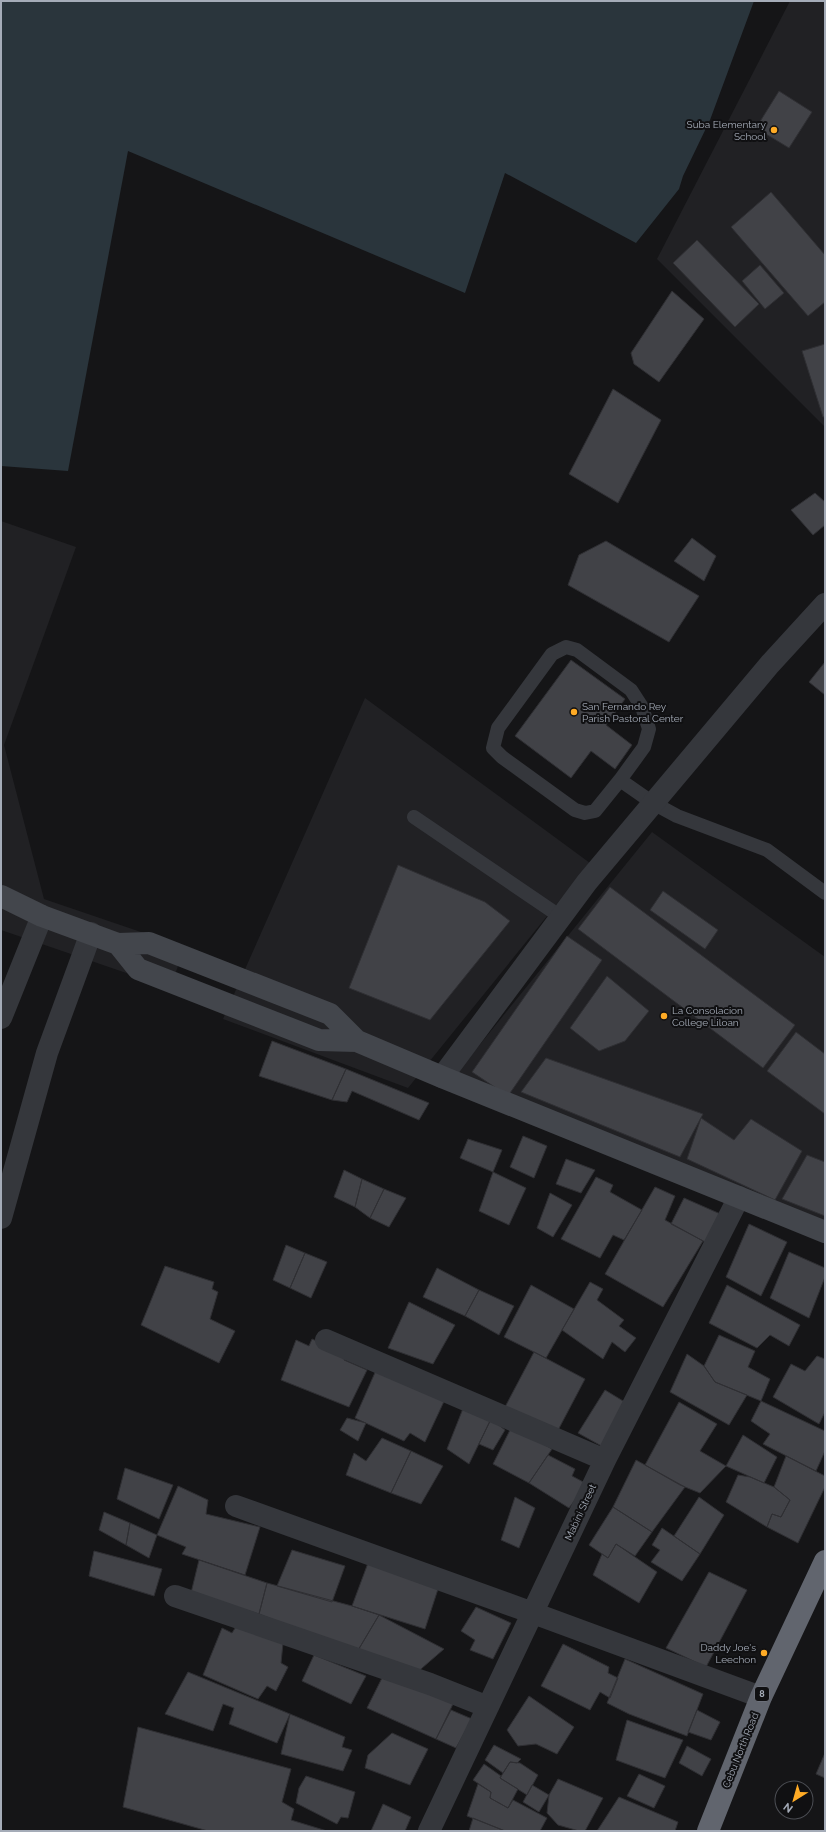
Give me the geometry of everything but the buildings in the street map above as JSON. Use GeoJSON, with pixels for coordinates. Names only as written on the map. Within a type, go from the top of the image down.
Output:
{"type":"FeatureCollection","features":[{"type":"Feature","properties":{"kind":"highway","name":"Cebu North Road"},"geometry":{"type":"LineString","coordinates":[[708,1831],[761,1697],[825,1561]]}},
{"type":"Feature","properties":{"kind":"street"},"geometry":{"type":"LineString","coordinates":[[442,1077],[587,882],[770,664],[825,604]]}},
{"type":"Feature","properties":{"kind":"street"},"geometry":{"type":"LineString","coordinates":[[3,894],[42,916],[118,944],[138,969],[319,1040],[357,1041],[442,1077],[825,1232]]}},
{"type":"Feature","properties":{"kind":"street"},"geometry":{"type":"LineString","coordinates":[[1,1018],[42,916]]}},
{"type":"Feature","properties":{"kind":"street"},"geometry":{"type":"LineString","coordinates":[[1,1218],[47,1053],[91,934]]}},
{"type":"Feature","properties":{"kind":"street","name":"Mabini Street"},"geometry":{"type":"LineString","coordinates":[[429,1831],[605,1460],[739,1197]]}},
{"type":"Feature","properties":{"kind":"street"},"geometry":{"type":"LineString","coordinates":[[326,1340],[605,1460]]}},
{"type":"Feature","properties":{"kind":"street"},"geometry":{"type":"LineString","coordinates":[[236,1506],[761,1697]]}},
{"type":"Feature","properties":{"kind":"street"},"geometry":{"type":"LineString","coordinates":[[175,1596],[430,1684],[488,1707]]}},
{"type":"Feature","properties":{"kind":"lane"},"geometry":{"type":"LineString","coordinates":[[566,647],[577,650],[630,690],[642,707],[649,729],[644,747],[620,780],[595,811],[585,813],[575,810],[502,758],[493,748],[498,728],[552,654],[566,647]]}},
{"type":"Feature","properties":{"kind":"lane"},"geometry":{"type":"LineString","coordinates":[[620,780],[652,803],[677,816],[767,850],[825,893]]}},
{"type":"Feature","properties":{"kind":"lane"},"geometry":{"type":"LineString","coordinates":[[414,817],[561,917]]}},
{"type":"Feature","properties":{"kind":"shaded area"},"geometry":{"type":"Polygon","coordinates":[[[1,1],[754,1],[710,120],[683,176],[679,189],[636,243],[505,173],[465,293],[128,151],[68,471],[1,466],[1,1]]]}},
{"type":"Feature","properties":{"kind":"shaded area","name":"Suba Elementary School"},"geometry":{"type":"Polygon","coordinates":[[[790,1],[825,1],[825,427],[657,259],[790,1]]]}},
{"type":"Feature","properties":{"kind":"shaded area"},"geometry":{"type":"Polygon","coordinates":[[[1,521],[76,547],[4,745],[44,899],[185,947],[170,988],[1,930],[1,521]]]}},
{"type":"Feature","properties":{"kind":"shaded area"},"geometry":{"type":"Polygon","coordinates":[[[365,698],[590,863],[408,1088],[223,1019],[365,698]]]}},
{"type":"Feature","properties":{"kind":"shaded area","name":"La Consolacion College Liloan"},"geometry":{"type":"Polygon","coordinates":[[[652,832],[825,957],[825,1221],[456,1074],[652,832]]]}},
{"type":"Feature","properties":{"kind":"place","name":"Suba Elementary School"},"geometry":{"type":"Point","coordinates":[774,130]}},
{"type":"Feature","properties":{"kind":"place","name":"San Fernando Rey Parish Pastoral Center"},"geometry":{"type":"Point","coordinates":[574,712]}},
{"type":"Feature","properties":{"kind":"place","name":"La Consolacion College Liloan"},"geometry":{"type":"Point","coordinates":[664,1016]}},
{"type":"Feature","properties":{"kind":"place","name":"Daddy Joe's Leechon"},"geometry":{"type":"Point","coordinates":[764,1653]}}]}
